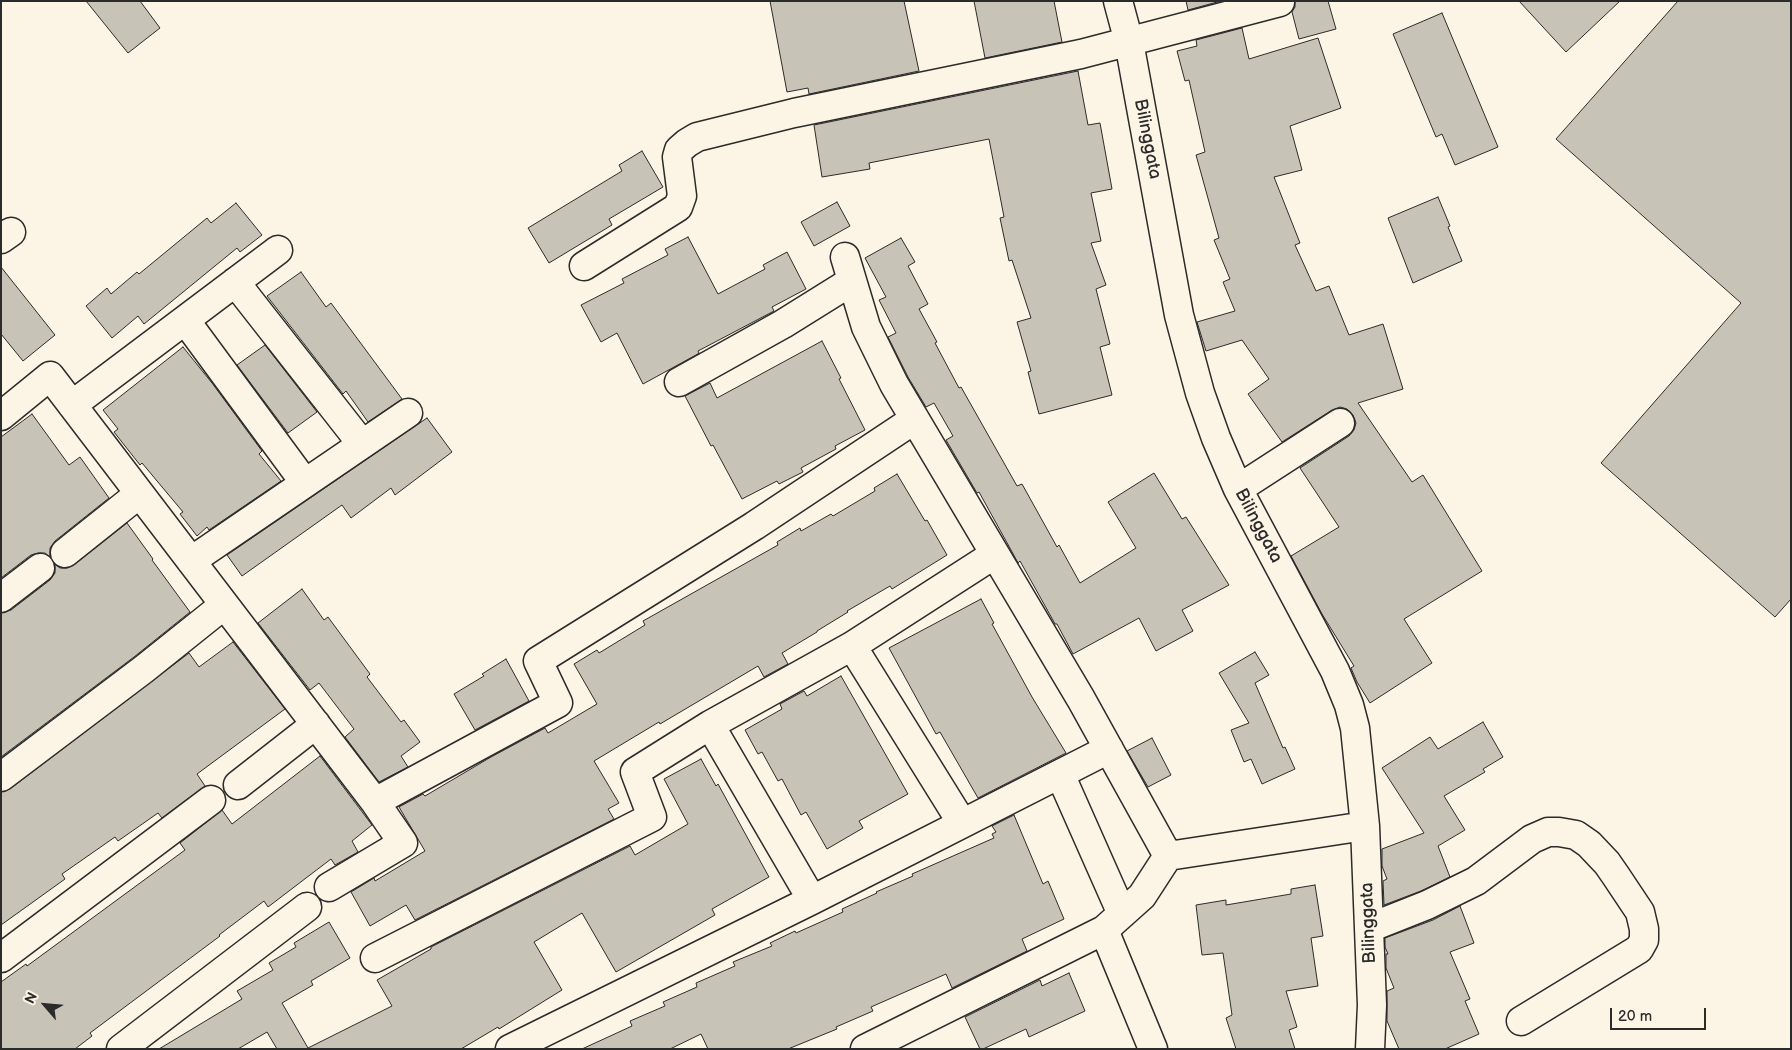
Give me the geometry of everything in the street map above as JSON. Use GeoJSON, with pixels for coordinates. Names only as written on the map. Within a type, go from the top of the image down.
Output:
{"type":"FeatureCollection","features":[{"type":"Feature","properties":{"kind":"street","name":"Bilinggata"},"geometry":{"type":"LineString","coordinates":[[1118,1],[1106,48],[1200,393],[1216,438],[1238,488],[1336,671],[1349,705],[1355,728],[1365,826],[1372,1005],[1370,1049]]}},
{"type":"Feature","properties":{"kind":"street"},"geometry":{"type":"LineString","coordinates":[[584,266],[678,207],[682,196],[679,150],[698,137],[785,115],[1106,48],[1280,2]]}},
{"type":"Feature","properties":{"kind":"street"},"geometry":{"type":"LineString","coordinates":[[72,405],[278,250]]}},
{"type":"Feature","properties":{"kind":"street"},"geometry":{"type":"LineString","coordinates":[[679,382],[783,324],[849,269],[866,327],[894,384],[1109,749],[1168,856]]}},
{"type":"Feature","properties":{"kind":"street"},"geometry":{"type":"LineString","coordinates":[[235,282],[362,444]]}},
{"type":"Feature","properties":{"kind":"street"},"geometry":{"type":"LineString","coordinates":[[185,320],[305,483]]}},
{"type":"Feature","properties":{"kind":"street"},"geometry":{"type":"LineString","coordinates":[[3,410],[50,376],[375,802],[403,843],[329,887]]}},
{"type":"Feature","properties":{"kind":"street"},"geometry":{"type":"LineString","coordinates":[[191,561],[408,413]]}},
{"type":"Feature","properties":{"kind":"street"},"geometry":{"type":"LineString","coordinates":[[375,802],[558,703],[538,661],[754,526],[915,419]]}},
{"type":"Feature","properties":{"kind":"street"},"geometry":{"type":"LineString","coordinates":[[1238,488],[1340,424]]}},
{"type":"Feature","properties":{"kind":"street"},"geometry":{"type":"LineString","coordinates":[[65,553],[139,494]]}},
{"type":"Feature","properties":{"kind":"street"},"geometry":{"type":"LineString","coordinates":[[375,958],[652,817],[635,772],[710,725],[852,646],[995,554]]}},
{"type":"Feature","properties":{"kind":"street"},"geometry":{"type":"LineString","coordinates":[[1,598],[40,568]]}},
{"type":"Feature","properties":{"kind":"street"},"geometry":{"type":"LineString","coordinates":[[1,778],[144,669],[224,605]]}},
{"type":"Feature","properties":{"kind":"street"},"geometry":{"type":"LineString","coordinates":[[852,646],[962,824]]}},
{"type":"Feature","properties":{"kind":"street"},"geometry":{"type":"LineString","coordinates":[[238,785],[316,724]]}},
{"type":"Feature","properties":{"kind":"street"},"geometry":{"type":"LineString","coordinates":[[710,725],[812,900]]}},
{"type":"Feature","properties":{"kind":"street"},"geometry":{"type":"LineString","coordinates":[[510,1049],[812,900],[1109,749]]}},
{"type":"Feature","properties":{"kind":"street"},"geometry":{"type":"LineString","coordinates":[[1060,774],[1113,922],[1153,1049]]}},
{"type":"Feature","properties":{"kind":"street"},"geometry":{"type":"LineString","coordinates":[[1,958],[211,800]]}},
{"type":"Feature","properties":{"kind":"street"},"geometry":{"type":"LineString","coordinates":[[864,1049],[1113,922],[1142,896],[1168,856],[1365,826]]}},
{"type":"Feature","properties":{"kind":"street"},"geometry":{"type":"LineString","coordinates":[[1369,928],[1476,881],[1532,839],[1548,832],[1576,835],[1589,844],[1607,862],[1640,912],[1644,928],[1644,940],[1639,949],[1521,1021]]}},
{"type":"Feature","properties":{"kind":"street"},"geometry":{"type":"LineString","coordinates":[[121,1049],[307,907]]}},
{"type":"Feature","properties":{"kind":"building"},"geometry":{"type":"Polygon","coordinates":[[[86,1],[140,1],[160,28],[128,53],[86,1]]]}},
{"type":"Feature","properties":{"kind":"building"},"geometry":{"type":"Polygon","coordinates":[[[770,1],[904,1],[919,71],[809,94],[808,88],[787,92],[770,1]]]}},
{"type":"Feature","properties":{"kind":"building"},"geometry":{"type":"Polygon","coordinates":[[[974,1],[1054,1],[1062,42],[985,58],[974,1]]]}},
{"type":"Feature","properties":{"kind":"building"},"geometry":{"type":"Polygon","coordinates":[[[1186,1],[1221,1],[1188,10],[1186,1]]]}},
{"type":"Feature","properties":{"kind":"building"},"geometry":{"type":"Polygon","coordinates":[[[1295,1],[1328,1],[1336,29],[1299,39],[1292,12],[1295,7],[1295,1]]]}},
{"type":"Feature","properties":{"kind":"building"},"geometry":{"type":"Polygon","coordinates":[[[1519,1],[1620,1],[1566,52],[1519,1]]]}},
{"type":"Feature","properties":{"kind":"building"},"geometry":{"type":"Polygon","coordinates":[[[1678,1],[1791,1],[1791,599],[1775,617],[1601,463],[1741,303],[1556,139],[1678,1]]]}},
{"type":"Feature","properties":{"kind":"building"},"geometry":{"type":"Polygon","coordinates":[[[1442,13],[1498,147],[1455,165],[1442,134],[1436,137],[1393,34],[1442,13]]]}},
{"type":"Feature","properties":{"kind":"building"},"geometry":{"type":"Polygon","coordinates":[[[1242,28],[1249,59],[1318,38],[1341,108],[1290,126],[1302,170],[1274,177],[1300,243],[1295,245],[1316,291],[1329,286],[1349,335],[1383,324],[1403,389],[1358,403],[1412,482],[1423,475],[1482,571],[1404,619],[1432,663],[1370,703],[1357,682],[1351,668],[1354,666],[1322,614],[1291,556],[1339,527],[1300,468],[1349,436],[1354,430],[1356,423],[1353,415],[1347,409],[1340,407],[1332,410],[1282,442],[1248,394],[1269,379],[1242,340],[1206,351],[1197,322],[1235,311],[1223,282],[1230,279],[1214,240],[1219,238],[1196,155],[1205,152],[1189,80],[1185,81],[1177,51],[1197,46],[1196,40],[1242,28]]]}},
{"type":"Feature","properties":{"kind":"building"},"geometry":{"type":"Polygon","coordinates":[[[1078,71],[1088,125],[1100,123],[1112,189],[1091,193],[1101,241],[1091,243],[1106,285],[1096,289],[1110,344],[1100,347],[1112,395],[1039,414],[1028,372],[1031,371],[1017,322],[1031,318],[1012,260],[1009,261],[1000,218],[1004,217],[989,139],[869,163],[870,169],[822,177],[814,125],[1078,71]]]}},
{"type":"Feature","properties":{"kind":"building"},"geometry":{"type":"Polygon","coordinates":[[[642,151],[663,187],[609,219],[612,225],[549,263],[528,228],[622,171],[619,165],[642,151]]]}},
{"type":"Feature","properties":{"kind":"building"},"geometry":{"type":"Polygon","coordinates":[[[1438,197],[1462,261],[1413,283],[1388,218],[1438,197]]]}},
{"type":"Feature","properties":{"kind":"building"},"geometry":{"type":"Polygon","coordinates":[[[837,202],[850,226],[814,246],[801,222],[837,202]]]}},
{"type":"Feature","properties":{"kind":"building"},"geometry":{"type":"Polygon","coordinates":[[[236,203],[262,235],[240,252],[237,248],[144,324],[138,316],[112,338],[86,306],[107,288],[111,294],[137,272],[139,274],[207,218],[211,223],[236,203]]]}},
{"type":"Feature","properties":{"kind":"building"},"geometry":{"type":"Polygon","coordinates":[[[688,237],[718,294],[765,269],[763,265],[787,252],[806,289],[772,307],[774,311],[698,351],[699,353],[696,355],[643,384],[617,333],[601,342],[581,305],[624,283],[622,279],[668,255],[665,249],[688,237]]]}},
{"type":"Feature","properties":{"kind":"building"},"geometry":{"type":"Polygon","coordinates":[[[901,238],[915,262],[908,266],[928,304],[919,309],[937,342],[935,343],[959,388],[961,387],[1017,486],[1022,484],[1057,547],[1059,545],[1080,583],[1136,548],[1108,502],[1154,473],[1182,519],[1186,517],[1229,585],[1182,610],[1193,631],[1156,651],[1139,618],[1073,654],[1020,561],[1018,563],[979,492],[977,493],[946,440],[953,436],[934,403],[926,407],[908,377],[888,337],[896,333],[879,300],[886,297],[865,258],[901,238]]]}},
{"type":"Feature","properties":{"kind":"building"},"geometry":{"type":"Polygon","coordinates":[[[1,267],[55,335],[23,361],[1,334],[1,267]]]}},
{"type":"Feature","properties":{"kind":"building"},"geometry":{"type":"Polygon","coordinates":[[[301,272],[326,307],[331,303],[402,399],[368,422],[346,391],[343,394],[267,296],[301,272]]]}},
{"type":"Feature","properties":{"kind":"building"},"geometry":{"type":"Polygon","coordinates":[[[822,341],[865,430],[835,446],[836,449],[801,468],[803,472],[779,484],[777,481],[742,499],[685,396],[710,383],[717,398],[822,341]]]}},
{"type":"Feature","properties":{"kind":"building"},"geometry":{"type":"Polygon","coordinates":[[[265,345],[317,412],[288,433],[237,365],[265,345]]]}},
{"type":"Feature","properties":{"kind":"building"},"geometry":{"type":"Polygon","coordinates":[[[183,347],[262,451],[259,454],[281,481],[209,530],[207,527],[197,536],[180,514],[183,512],[142,463],[140,465],[114,432],[118,429],[103,410],[183,347]]]}},
{"type":"Feature","properties":{"kind":"building"},"geometry":{"type":"Polygon","coordinates":[[[32,414],[69,465],[80,457],[109,498],[55,541],[50,548],[50,557],[45,553],[31,555],[1,578],[1,437],[32,414]]]}},
{"type":"Feature","properties":{"kind":"building"},"geometry":{"type":"Polygon","coordinates":[[[427,418],[452,452],[395,495],[391,488],[351,518],[342,505],[242,576],[227,555],[427,418]]]}},
{"type":"Feature","properties":{"kind":"building"},"geometry":{"type":"Polygon","coordinates":[[[897,474],[947,555],[892,589],[890,586],[847,611],[782,653],[788,664],[764,677],[758,666],[594,761],[619,803],[608,809],[614,819],[415,920],[406,905],[370,926],[351,892],[374,878],[375,881],[425,851],[399,807],[423,794],[425,796],[545,728],[548,733],[597,704],[574,664],[597,650],[599,653],[645,625],[643,621],[778,545],[777,542],[800,528],[801,531],[831,514],[833,516],[875,491],[874,488],[897,474]]]}},
{"type":"Feature","properties":{"kind":"building"},"geometry":{"type":"Polygon","coordinates":[[[127,523],[190,612],[134,657],[1,757],[1,613],[11,610],[50,580],[55,573],[55,564],[60,568],[74,565],[127,523]]]}},
{"type":"Feature","properties":{"kind":"building"},"geometry":{"type":"Polygon","coordinates":[[[302,589],[324,620],[328,617],[370,674],[367,677],[401,722],[404,720],[420,742],[401,756],[408,767],[379,782],[345,737],[354,729],[319,683],[310,690],[258,623],[302,589]]]}},
{"type":"Feature","properties":{"kind":"building"},"geometry":{"type":"Polygon","coordinates":[[[981,599],[994,623],[992,624],[1032,697],[1066,753],[978,798],[940,732],[936,734],[889,648],[981,599]]]}},
{"type":"Feature","properties":{"kind":"building"},"geometry":{"type":"Polygon","coordinates":[[[233,642],[285,709],[197,774],[205,786],[162,818],[158,813],[118,841],[115,837],[62,874],[65,879],[1,925],[1,792],[10,789],[189,653],[199,667],[233,642]]]}},
{"type":"Feature","properties":{"kind":"building"},"geometry":{"type":"Polygon","coordinates":[[[1255,652],[1269,675],[1255,683],[1283,748],[1285,747],[1295,769],[1262,784],[1251,759],[1244,762],[1231,730],[1249,723],[1219,673],[1255,652]]]}},
{"type":"Feature","properties":{"kind":"building"},"geometry":{"type":"Polygon","coordinates":[[[506,659],[529,701],[475,730],[454,694],[484,676],[482,674],[506,659]]]}},
{"type":"Feature","properties":{"kind":"building"},"geometry":{"type":"Polygon","coordinates":[[[841,676],[908,794],[859,821],[863,828],[827,849],[806,812],[801,815],[782,779],[778,781],[762,752],[758,754],[745,730],[782,709],[780,704],[804,691],[807,696],[841,676]]]}},
{"type":"Feature","properties":{"kind":"building"},"geometry":{"type":"Polygon","coordinates":[[[1483,722],[1503,757],[1483,769],[1485,772],[1444,796],[1465,830],[1438,846],[1450,877],[1421,891],[1384,905],[1383,881],[1387,879],[1382,866],[1382,849],[1424,833],[1382,768],[1430,737],[1438,749],[1483,722]]]}},
{"type":"Feature","properties":{"kind":"building"},"geometry":{"type":"Polygon","coordinates":[[[1152,738],[1171,775],[1148,787],[1127,751],[1152,738]]]}},
{"type":"Feature","properties":{"kind":"building"},"geometry":{"type":"Polygon","coordinates":[[[320,756],[372,825],[352,841],[358,852],[335,865],[331,859],[268,907],[264,901],[90,1033],[92,1036],[75,1049],[1,1049],[1,982],[26,964],[27,966],[185,850],[180,843],[222,810],[232,824],[320,756]]]}},
{"type":"Feature","properties":{"kind":"building"},"geometry":{"type":"Polygon","coordinates":[[[701,759],[716,786],[718,784],[769,877],[712,909],[715,915],[616,972],[582,913],[534,942],[562,990],[499,1029],[498,1027],[461,1049],[277,1049],[267,1032],[238,1049],[159,1049],[242,999],[237,991],[273,970],[269,963],[296,947],[294,943],[329,922],[350,958],[311,981],[313,985],[282,1003],[308,1048],[392,1006],[377,980],[431,949],[431,947],[630,846],[635,855],[688,824],[664,779],[701,759]]]}},
{"type":"Feature","properties":{"kind":"building"},"geometry":{"type":"Polygon","coordinates":[[[1014,815],[1043,884],[1048,881],[1064,919],[1022,939],[1027,951],[952,988],[946,974],[871,1007],[873,1011],[836,1027],[837,1029],[788,1049],[708,1049],[701,1034],[670,1049],[582,1049],[632,1026],[630,1021],[665,1006],[663,1002],[697,987],[696,983],[735,966],[733,962],[772,946],[770,943],[843,912],[842,909],[913,876],[912,874],[994,838],[992,834],[996,832],[992,826],[1014,815]]]}},
{"type":"Feature","properties":{"kind":"building"},"geometry":{"type":"Polygon","coordinates":[[[1315,885],[1323,936],[1311,938],[1318,986],[1286,991],[1297,1027],[1289,1030],[1295,1049],[1236,1049],[1226,1018],[1232,1015],[1223,953],[1202,955],[1196,905],[1226,900],[1226,905],[1291,894],[1291,889],[1315,885]]]}},
{"type":"Feature","properties":{"kind":"building"},"geometry":{"type":"Polygon","coordinates":[[[1460,906],[1474,943],[1450,952],[1470,999],[1465,1001],[1479,1034],[1445,1049],[1399,1049],[1387,1021],[1387,991],[1394,988],[1386,968],[1386,954],[1388,954],[1385,947],[1385,938],[1433,920],[1460,906]]]}},
{"type":"Feature","properties":{"kind":"building"},"geometry":{"type":"Polygon","coordinates":[[[1069,973],[1085,1011],[1029,1037],[1026,1029],[980,1049],[965,1017],[1040,980],[1042,986],[1069,973]]]}}]}
